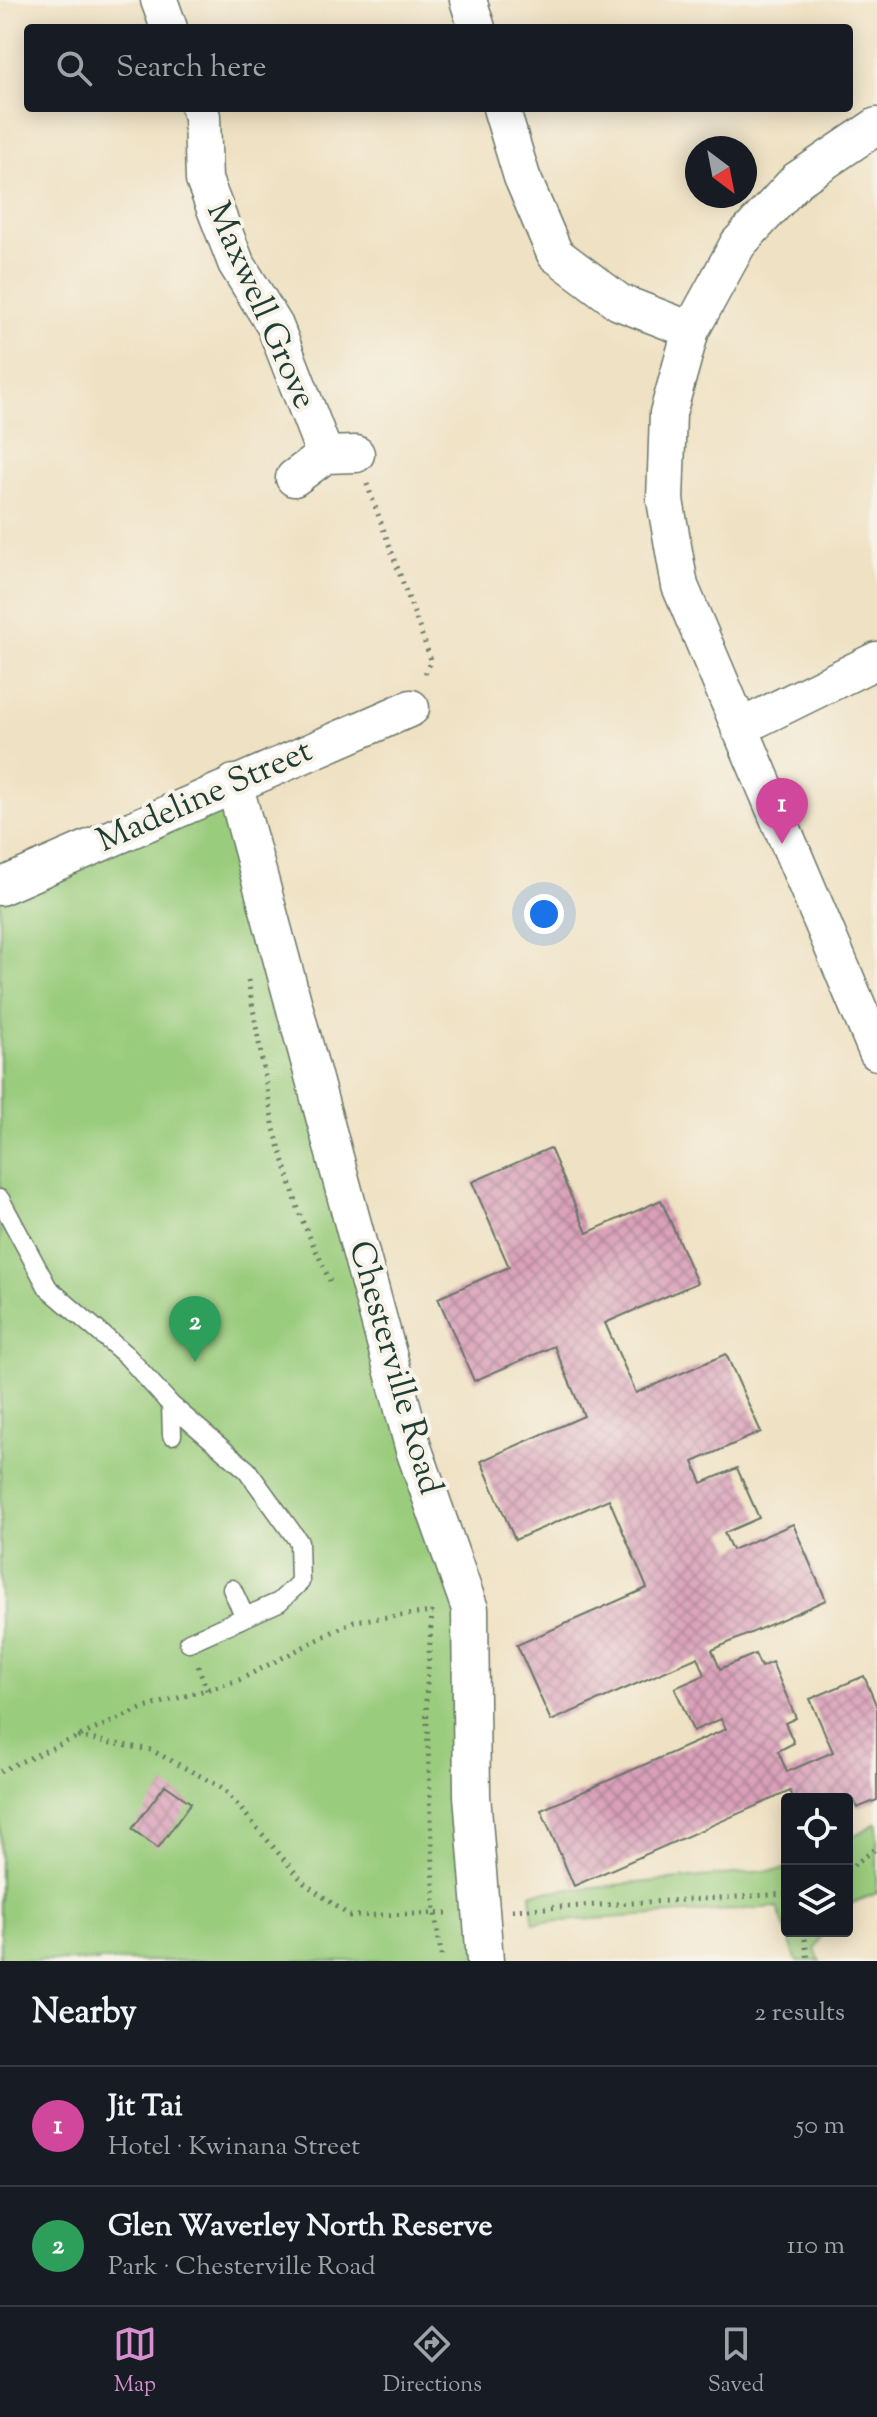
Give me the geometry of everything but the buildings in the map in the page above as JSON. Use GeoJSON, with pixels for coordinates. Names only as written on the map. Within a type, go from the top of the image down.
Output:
{"type":"FeatureCollection","features":[{"type":"Feature","properties":{"kind":"street"},"geometry":{"type":"LineString","coordinates":[[159,0],[168,24]]}},
{"type":"Feature","properties":{"kind":"street"},"geometry":{"type":"LineString","coordinates":[[468,0],[476,24]]}},
{"type":"Feature","properties":{"kind":"street","name":"Maxwell Grove"},"geometry":{"type":"LineString","coordinates":[[200,112],[204,180],[236,263],[275,326],[341,455]]}},
{"type":"Feature","properties":{"kind":"street"},"geometry":{"type":"LineString","coordinates":[[502,112],[522,177],[555,254],[619,302],[691,330]]}},
{"type":"Feature","properties":{"kind":"street"},"geometry":{"type":"LineString","coordinates":[[877,126],[797,180],[738,244],[691,330],[668,413],[665,500],[680,586],[877,1052]]}},
{"type":"Feature","properties":{"kind":"street"},"geometry":{"type":"LineString","coordinates":[[294,478],[341,455]]}},
{"type":"Feature","properties":{"kind":"street"},"geometry":{"type":"LineString","coordinates":[[739,728],[877,660]]}},
{"type":"Feature","properties":{"kind":"street","name":"Madeline Street"},"geometry":{"type":"LineString","coordinates":[[0,887],[411,708]]}},
{"type":"Feature","properties":{"kind":"street","name":"Chesterville Road"},"geometry":{"type":"LineString","coordinates":[[234,783],[414,1450],[470,1609],[472,1795],[485,1961]]}},
{"type":"Feature","properties":{"kind":"lane"},"geometry":{"type":"LineString","coordinates":[[0,1199],[48,1288],[127,1356],[171,1405],[247,1470],[299,1542],[300,1582],[279,1602],[189,1642]]}},
{"type":"Feature","properties":{"kind":"lane"},"geometry":{"type":"LineString","coordinates":[[171,1405],[172,1435]]}},
{"type":"Feature","properties":{"kind":"lane"},"geometry":{"type":"LineString","coordinates":[[232,1589],[245,1617]]}},
{"type":"Feature","properties":{"kind":"path"},"geometry":{"type":"LineString","coordinates":[[341,455],[431,660],[411,708]]}},
{"type":"Feature","properties":{"kind":"path"},"geometry":{"type":"LineString","coordinates":[[247,975],[274,1129],[301,1218],[331,1285]]}},
{"type":"Feature","properties":{"kind":"path"},"geometry":{"type":"LineString","coordinates":[[430,1598],[432,1613],[426,1699],[435,1913],[442,1961]]}},
{"type":"Feature","properties":{"kind":"path"},"geometry":{"type":"LineString","coordinates":[[0,1771],[141,1709],[239,1680],[354,1621],[470,1609]]}},
{"type":"Feature","properties":{"kind":"path"},"geometry":{"type":"LineString","coordinates":[[78,1737],[151,1750],[223,1788],[304,1883],[350,1916],[481,1912],[781,1894]]}},
{"type":"Feature","properties":{"kind":"path"},"geometry":{"type":"LineString","coordinates":[[853,1866],[877,1848]]}},
{"type":"Feature","properties":{"kind":"path"},"geometry":{"type":"LineString","coordinates":[[805,1937],[808,1961]]}},
{"type":"Feature","properties":{"kind":"green space"},"geometry":{"type":"Polygon","coordinates":[[[234,783],[470,1609],[485,1961],[0,1961],[0,887],[234,783]]]}},
{"type":"Feature","properties":{"kind":"green space"},"geometry":{"type":"Polygon","coordinates":[[[877,1823],[877,1893],[853,1903],[853,1865],[853,1836],[877,1823]]]}},
{"type":"Feature","properties":{"kind":"green space"},"geometry":{"type":"Polygon","coordinates":[[[781,1870],[781,1918],[777,1907],[533,1923],[531,1893],[781,1870]]]}},
{"type":"Feature","properties":{"kind":"green space"},"geometry":{"type":"Polygon","coordinates":[[[788,1937],[821,1937],[815,1949],[820,1961],[797,1961],[788,1937]]]}},
{"type":"Feature","properties":{"kind":"place","name":"Jit Tai"},"geometry":{"type":"Point","coordinates":[782,844]}},
{"type":"Feature","properties":{"kind":"place","name":"Glen Waverley North Reserve"},"geometry":{"type":"Point","coordinates":[195,1362]}}]}
